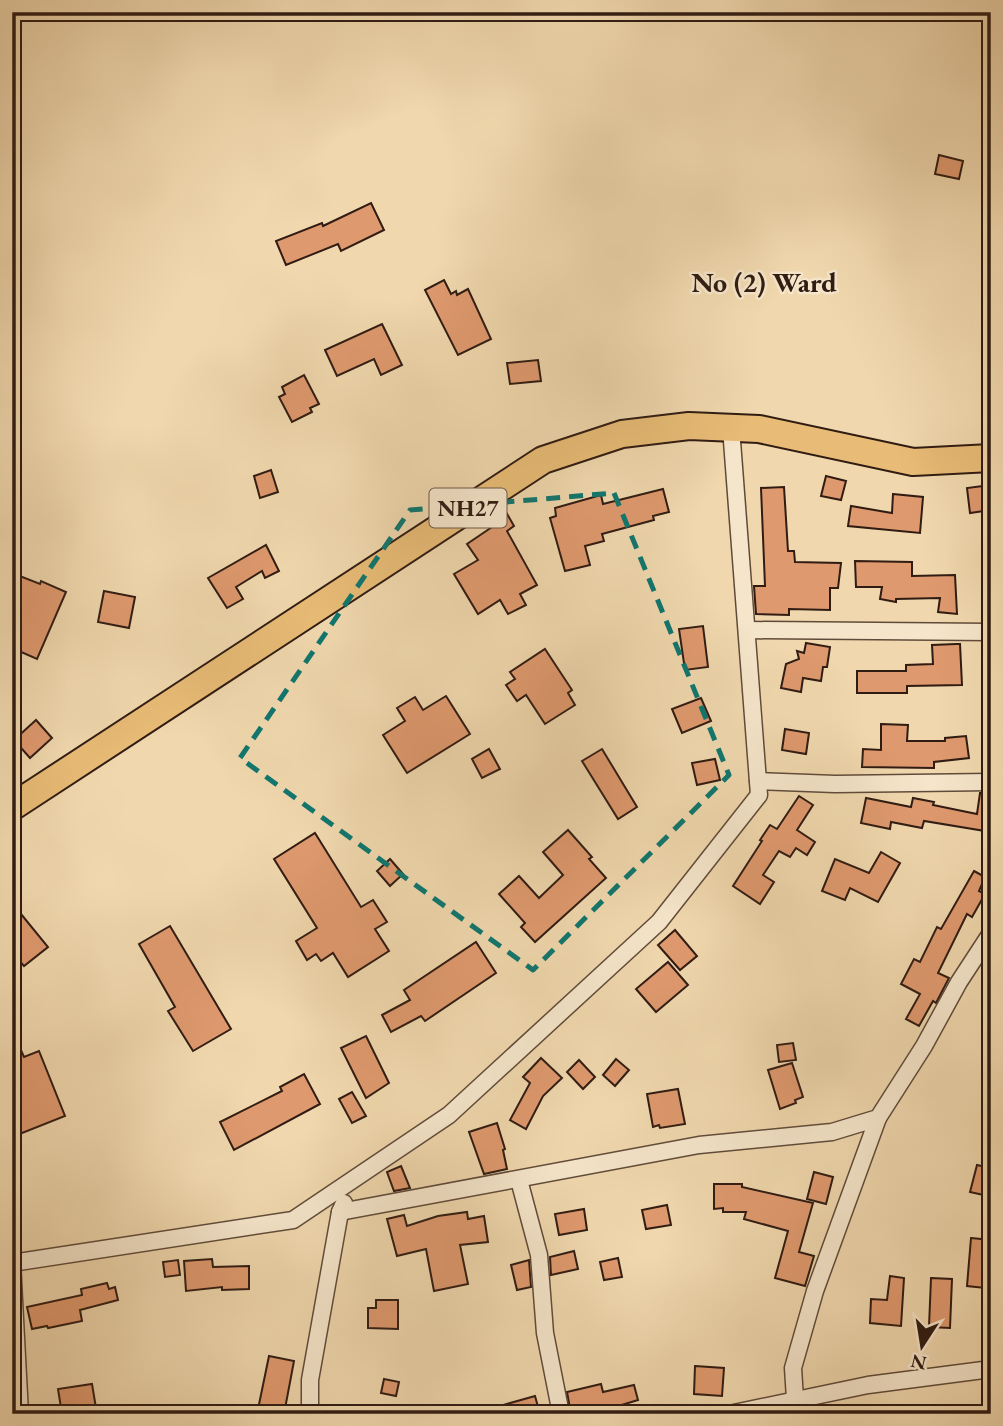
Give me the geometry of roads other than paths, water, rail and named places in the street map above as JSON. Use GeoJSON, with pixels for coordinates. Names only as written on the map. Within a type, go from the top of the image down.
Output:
{"type":"FeatureCollection","features":[{"type":"Feature","properties":{"kind":"highway","name":"NH27"},"geometry":{"type":"LineString","coordinates":[[12,807],[543,460],[622,434],[689,426],[759,429],[912,462],[991,458]]}},
{"type":"Feature","properties":{"kind":"street"},"geometry":{"type":"LineString","coordinates":[[20,1414],[12,1262],[293,1220],[449,1115],[659,922],[759,795],[731,428]]}},
{"type":"Feature","properties":{"kind":"street"},"geometry":{"type":"LineString","coordinates":[[747,630],[991,632]]}},
{"type":"Feature","properties":{"kind":"street"},"geometry":{"type":"LineString","coordinates":[[758,781],[991,782]]}},
{"type":"Feature","properties":{"kind":"street"},"geometry":{"type":"LineString","coordinates":[[798,1406],[793,1368],[811,1304],[878,1118],[991,933]]}},
{"type":"Feature","properties":{"kind":"street"},"geometry":{"type":"LineString","coordinates":[[340,1212],[699,1145],[832,1132],[878,1118]]}},
{"type":"Feature","properties":{"kind":"street"},"geometry":{"type":"LineString","coordinates":[[310,1414],[310,1380],[340,1212],[354,1179]]}},
{"type":"Feature","properties":{"kind":"street"},"geometry":{"type":"LineString","coordinates":[[519,1180],[538,1255],[545,1333],[561,1414]]}},
{"type":"Feature","properties":{"kind":"street"},"geometry":{"type":"LineString","coordinates":[[729,1414],[798,1406],[868,1385],[991,1369]]}},
{"type":"Feature","properties":{"kind":"district","name":"No (2) Ward"},"geometry":{"type":"Point","coordinates":[764,282]}}]}
